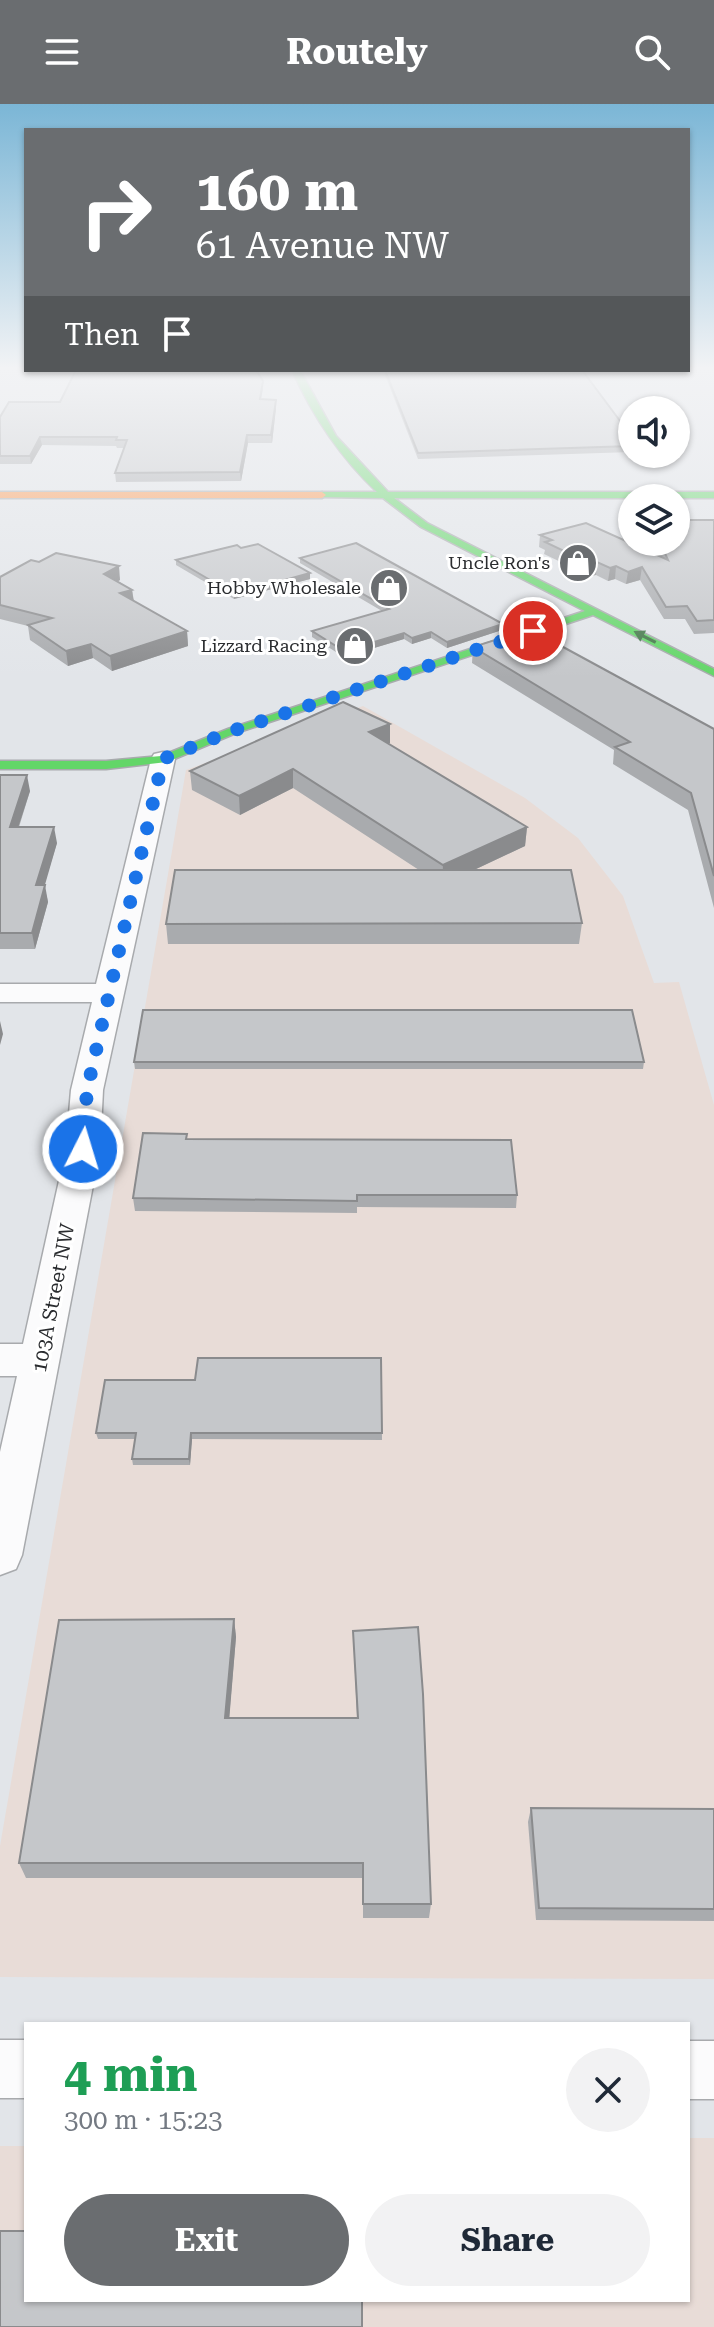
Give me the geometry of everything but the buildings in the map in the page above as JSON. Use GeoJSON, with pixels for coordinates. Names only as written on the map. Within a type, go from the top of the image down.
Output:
{"type":"FeatureCollection","features":[{"type":"Feature","properties":{"kind":"main road"},"geometry":{"type":"LineString","coordinates":[[362,470],[389,500],[424,525],[714,673]]}},
{"type":"Feature","properties":{"kind":"main road"},"geometry":{"type":"LineString","coordinates":[[0,495],[618,506]]}},
{"type":"Feature","properties":{"kind":"main road"},"geometry":{"type":"LineString","coordinates":[[0,506],[714,495]]}},
{"type":"Feature","properties":{"kind":"main road"},"geometry":{"type":"LineString","coordinates":[[506,514],[557,506]]}},
{"type":"Feature","properties":{"kind":"main road"},"geometry":{"type":"LineString","coordinates":[[690,506],[714,506]]}},
{"type":"Feature","properties":{"kind":"main road"},"geometry":{"type":"LineString","coordinates":[[478,534],[478,539],[498,562]]}},
{"type":"Feature","properties":{"kind":"main road"},"geometry":{"type":"LineString","coordinates":[[0,765],[106,765],[163,759],[225,734],[595,611]]}},
{"type":"Feature","properties":{"kind":"street","name":"103A Street NW"},"geometry":{"type":"LineString","coordinates":[[0,1555],[83,1149],[87,1090],[163,759]]}},
{"type":"Feature","properties":{"kind":"street"},"geometry":{"type":"LineString","coordinates":[[0,993],[108,993]]}},
{"type":"Feature","properties":{"kind":"street"},"geometry":{"type":"LineString","coordinates":[[0,1360],[40,1360]]}},
{"type":"Feature","properties":{"kind":"street"},"geometry":{"type":"LineString","coordinates":[[0,2069],[24,2069]]}},
{"type":"Feature","properties":{"kind":"street"},"geometry":{"type":"LineString","coordinates":[[690,2070],[714,2070]]}},
{"type":"Feature","properties":{"kind":"shaded area"},"geometry":{"type":"Polygon","coordinates":[[[363,706],[525,798],[578,838],[623,896],[654,983],[679,982],[714,1105],[714,1979],[0,1977],[0,1846],[186,770],[363,706]]]}},
{"type":"Feature","properties":{"kind":"shaded area"},"geometry":{"type":"Polygon","coordinates":[[[690,2138],[714,2138],[714,2327],[0,2327],[0,2146],[24,2146],[24,2302],[690,2302],[690,2138]]]}},
{"type":"Feature","properties":{"kind":"traffic: fast"},"geometry":{"type":"LineString","coordinates":[[359,470],[424,525],[714,673]]}},
{"type":"Feature","properties":{"kind":"traffic: fast"},"geometry":{"type":"LineString","coordinates":[[322,495],[714,495]]}},
{"type":"Feature","properties":{"kind":"traffic: fast"},"geometry":{"type":"LineString","coordinates":[[0,765],[106,765],[163,759],[232,731],[595,611]]}},
{"type":"Feature","properties":{"kind":"traffic: slow"},"geometry":{"type":"LineString","coordinates":[[0,495],[322,495]]}},
{"type":"Feature","properties":{"kind":"place","name":"Uncle Ron's"},"geometry":{"type":"Point","coordinates":[578,563]}},
{"type":"Feature","properties":{"kind":"place","name":"Hobby Wholesale"},"geometry":{"type":"Point","coordinates":[389,588]}},
{"type":"Feature","properties":{"kind":"place","name":"Lizzard Racing"},"geometry":{"type":"Point","coordinates":[355,646]}},
{"type":"Feature","properties":{"kind":"route"},"geometry":{"type":"LineString","coordinates":[[83,1149],[87,1090],[163,759],[232,731],[533,631]]}}]}
